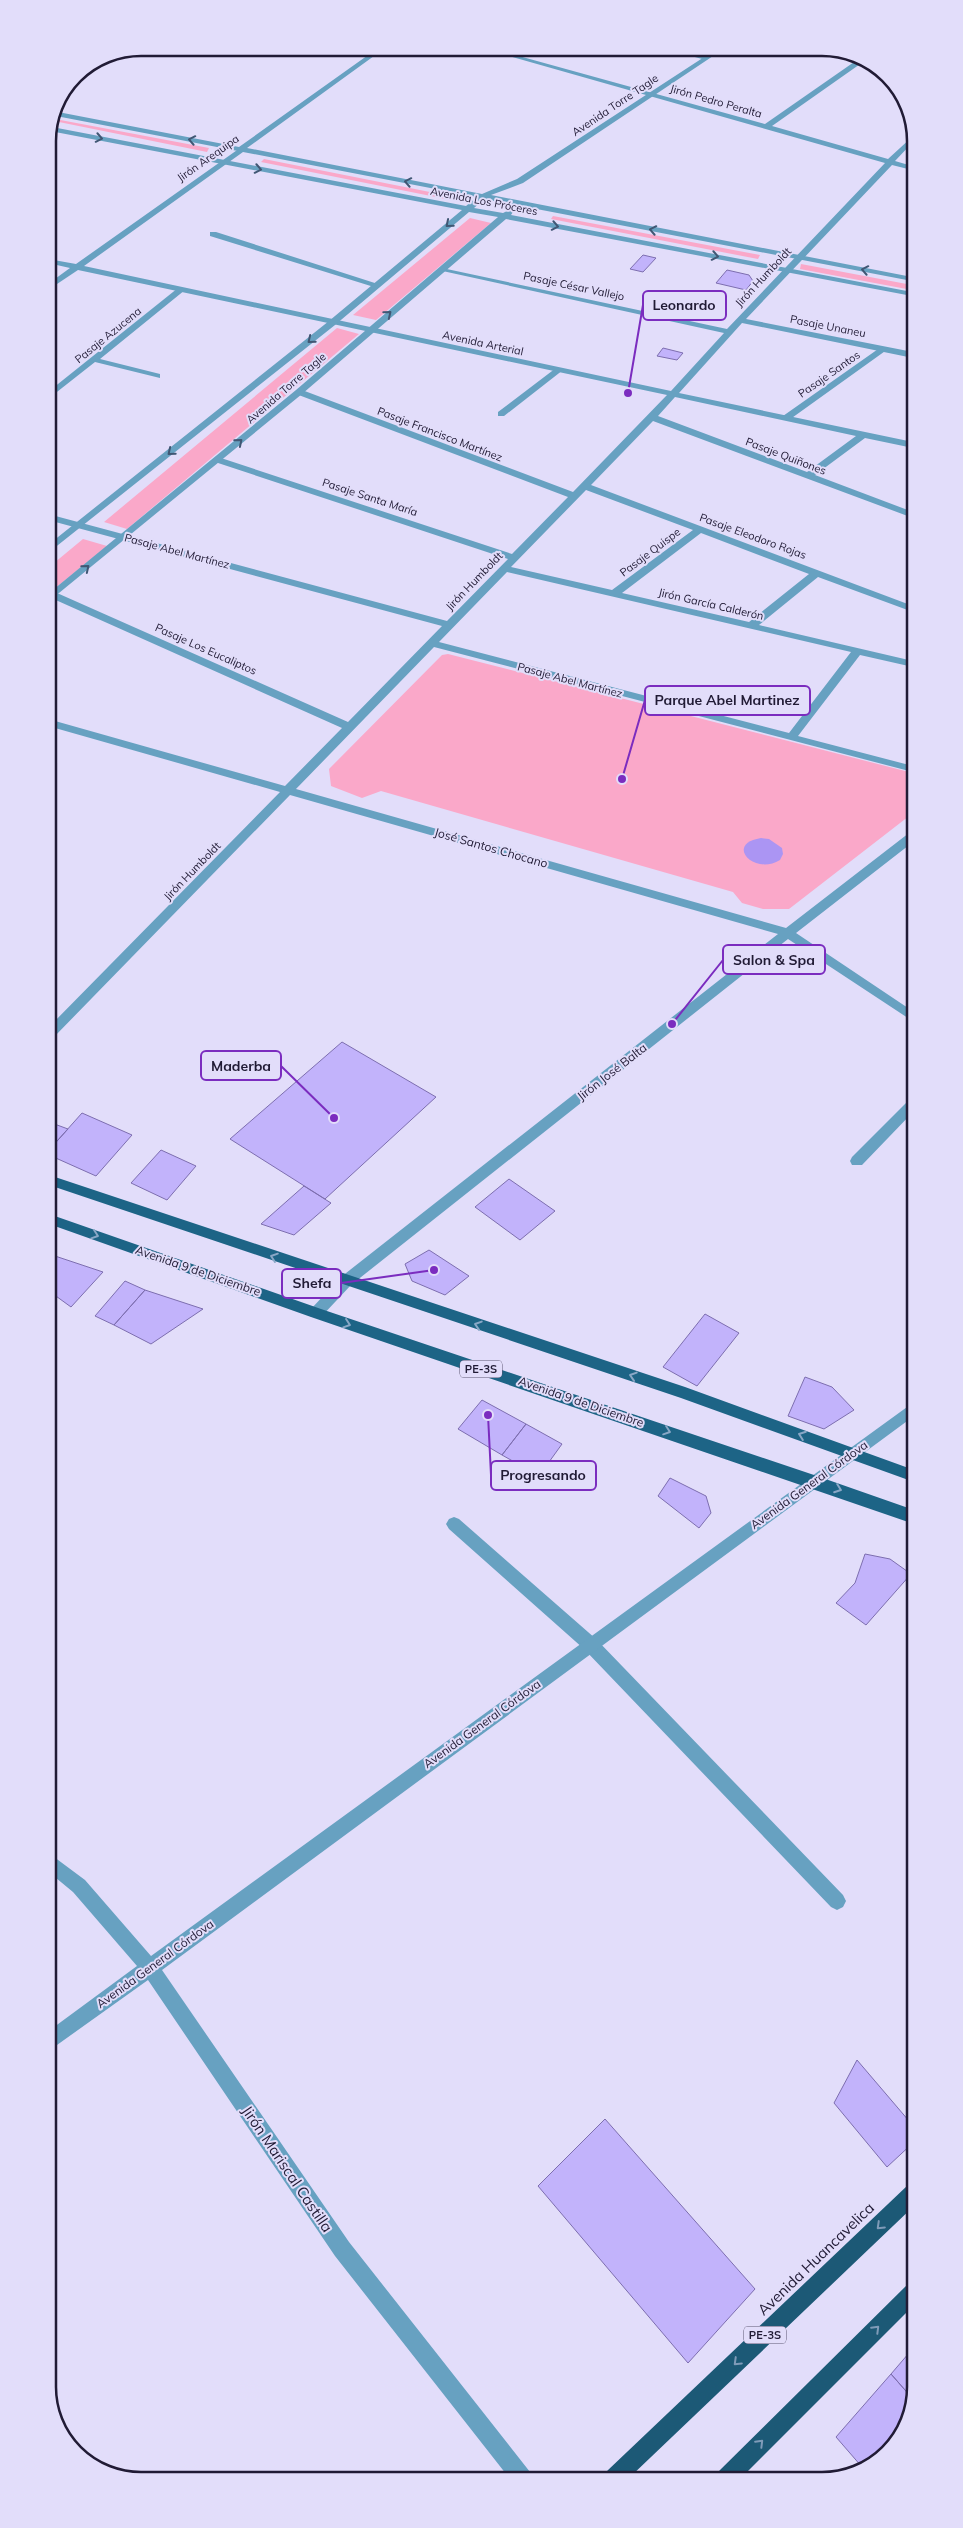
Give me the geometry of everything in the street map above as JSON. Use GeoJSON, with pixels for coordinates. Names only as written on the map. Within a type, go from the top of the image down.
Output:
{"type":"FeatureCollection","features":[{"type":"Feature","properties":{"kind":"highway","name":"Avenida Huancavelica"},"geometry":{"type":"LineString","coordinates":[[620,2472],[907,2200]]}},
{"type":"Feature","properties":{"kind":"highway"},"geometry":{"type":"LineString","coordinates":[[732,2472],[907,2298]]}},
{"type":"Feature","properties":{"kind":"main road"},"geometry":{"type":"LineString","coordinates":[[56,1182],[346,1281],[686,1393],[907,1473]]}},
{"type":"Feature","properties":{"kind":"main road","name":"Avenida 9 de Diciembre"},"geometry":{"type":"LineString","coordinates":[[56,1221],[316,1313],[814,1480],[907,1514]]}},
{"type":"Feature","properties":{"kind":"street","name":"Jirón Arequipa"},"geometry":{"type":"LineString","coordinates":[[56,282],[221,161],[240,150],[371,56]]}},
{"type":"Feature","properties":{"kind":"street","name":"Jirón Pedro Peralta"},"geometry":{"type":"LineString","coordinates":[[514,56],[907,167]]}},
{"type":"Feature","properties":{"kind":"street"},"geometry":{"type":"LineString","coordinates":[[698,56],[706,58]]}},
{"type":"Feature","properties":{"kind":"street","name":"Avenida Torre Tagle"},"geometry":{"type":"LineString","coordinates":[[56,544],[332,323],[483,196],[520,182],[709,56]]}},
{"type":"Feature","properties":{"kind":"street"},"geometry":{"type":"LineString","coordinates":[[766,127],[856,64]]}},
{"type":"Feature","properties":{"kind":"street","name":"Avenida Los Próceres"},"geometry":{"type":"LineString","coordinates":[[61,115],[907,279]]}},
{"type":"Feature","properties":{"kind":"street","name":"Avenida Los Próceres"},"geometry":{"type":"LineString","coordinates":[[57,130],[907,293]]}},
{"type":"Feature","properties":{"kind":"street","name":"Jirón Humboldt"},"geometry":{"type":"LineString","coordinates":[[56,1028],[652,417],[786,270],[907,144]]}},
{"type":"Feature","properties":{"kind":"street","name":"Avenida Torre Tagle"},"geometry":{"type":"LineString","coordinates":[[56,593],[218,460],[369,330],[506,216],[516,203],[520,182]]}},
{"type":"Feature","properties":{"kind":"street"},"geometry":{"type":"LineString","coordinates":[[213,234],[377,285]]}},
{"type":"Feature","properties":{"kind":"street","name":"Avenida Arterial"},"geometry":{"type":"LineString","coordinates":[[56,264],[907,444]]}},
{"type":"Feature","properties":{"kind":"street","name":"Pasaje César Vallejo"},"geometry":{"type":"LineString","coordinates":[[442,270],[730,332]]}},
{"type":"Feature","properties":{"kind":"street","name":"Pasaje Azucena"},"geometry":{"type":"LineString","coordinates":[[56,390],[182,290]]}},
{"type":"Feature","properties":{"kind":"street","name":"Pasaje Unaneu"},"geometry":{"type":"LineString","coordinates":[[740,320],[907,354]]}},
{"type":"Feature","properties":{"kind":"street","name":"Pasaje Santos"},"geometry":{"type":"LineString","coordinates":[[786,418],[884,349]]}},
{"type":"Feature","properties":{"kind":"street"},"geometry":{"type":"LineString","coordinates":[[96,360],[157,376]]}},
{"type":"Feature","properties":{"kind":"street"},"geometry":{"type":"LineString","coordinates":[[501,414],[559,370]]}},
{"type":"Feature","properties":{"kind":"street","name":"Pasaje Francisco Martínez"},"geometry":{"type":"LineString","coordinates":[[299,392],[574,496]]}},
{"type":"Feature","properties":{"kind":"street","name":"Pasaje Quiñones"},"geometry":{"type":"LineString","coordinates":[[652,417],[907,513]]}},
{"type":"Feature","properties":{"kind":"street"},"geometry":{"type":"LineString","coordinates":[[808,476],[863,435]]}},
{"type":"Feature","properties":{"kind":"street","name":"Pasaje Santa María"},"geometry":{"type":"LineString","coordinates":[[218,460],[514,558]]}},
{"type":"Feature","properties":{"kind":"street","name":"Pasaje Eleodoro Rojas"},"geometry":{"type":"LineString","coordinates":[[584,486],[907,607]]}},
{"type":"Feature","properties":{"kind":"street","name":"Pasaje Abel Martínez"},"geometry":{"type":"LineString","coordinates":[[56,519],[448,625]]}},
{"type":"Feature","properties":{"kind":"street","name":"Pasaje Quispe"},"geometry":{"type":"LineString","coordinates":[[614,594],[700,530]]}},
{"type":"Feature","properties":{"kind":"street","name":"Jirón García Calderón"},"geometry":{"type":"LineString","coordinates":[[504,568],[907,663]]}},
{"type":"Feature","properties":{"kind":"street"},"geometry":{"type":"LineString","coordinates":[[751,626],[816,573]]}},
{"type":"Feature","properties":{"kind":"street","name":"Pasaje Los Eucaliptos"},"geometry":{"type":"LineString","coordinates":[[56,599],[349,727]]}},
{"type":"Feature","properties":{"kind":"street","name":"Pasaje Abel Martínez"},"geometry":{"type":"LineString","coordinates":[[431,644],[907,767]]}},
{"type":"Feature","properties":{"kind":"street"},"geometry":{"type":"LineString","coordinates":[[791,738],[857,651]]}},
{"type":"Feature","properties":{"kind":"street","name":"José Santos Chocano"},"geometry":{"type":"LineString","coordinates":[[56,724],[788,933],[907,1013]]}},
{"type":"Feature","properties":{"kind":"street","name":"Jirón José Balta"},"geometry":{"type":"LineString","coordinates":[[316,1313],[346,1281],[907,841]]}},
{"type":"Feature","properties":{"kind":"street"},"geometry":{"type":"LineString","coordinates":[[857,1161],[907,1110]]}},
{"type":"Feature","properties":{"kind":"street","name":"Avenida General Córdova"},"geometry":{"type":"LineString","coordinates":[[56,2037],[907,1413]]}},
{"type":"Feature","properties":{"kind":"street"},"geometry":{"type":"LineString","coordinates":[[454,1524],[590,1644],[837,1901]]}},
{"type":"Feature","properties":{"kind":"street","name":"Jirón Mariscal Castilla"},"geometry":{"type":"LineString","coordinates":[[56,1867],[79,1886],[150,1968],[342,2249],[517,2472]]}},
{"type":"Feature","properties":{"kind":"shaded area"},"geometry":{"type":"Polygon","coordinates":[[[59,120],[209,148],[207,152],[58,122],[59,120]]]}},
{"type":"Feature","properties":{"kind":"shaded area"},"geometry":{"type":"Polygon","coordinates":[[[264,159],[450,196],[446,199],[261,162],[264,159]]]}},
{"type":"Feature","properties":{"kind":"shaded area"},"geometry":{"type":"Polygon","coordinates":[[[553,216],[760,255],[758,259],[551,219],[553,216]]]}},
{"type":"Feature","properties":{"kind":"shaded area"},"geometry":{"type":"Polygon","coordinates":[[[470,218],[491,223],[376,320],[353,315],[470,218]]]}},
{"type":"Feature","properties":{"kind":"shaded area"},"geometry":{"type":"Polygon","coordinates":[[[801,264],[907,284],[907,289],[800,269],[801,264]]]}},
{"type":"Feature","properties":{"kind":"shaded area"},"geometry":{"type":"Polygon","coordinates":[[[337,328],[359,334],[127,529],[104,522],[337,328]]]}},
{"type":"Feature","properties":{"kind":"shaded area"},"geometry":{"type":"Polygon","coordinates":[[[83,539],[107,546],[56,587],[56,561],[83,539]]]}},
{"type":"Feature","properties":{"kind":"shaded area"},"geometry":{"type":"Polygon","coordinates":[[[448,654],[907,771],[907,818],[789,909],[763,909],[742,903],[733,892],[381,791],[362,798],[331,786],[329,769],[442,655],[448,654]]]}},
{"type":"Feature","properties":{"kind":"shaded area"},"geometry":{"type":"Polygon","coordinates":[[[761,838],[769,839],[782,848],[783,854],[780,860],[770,864],[761,864],[753,862],[747,857],[744,852],[745,846],[750,841],[761,838]]]}},
{"type":"Feature","properties":{"kind":"building"},"geometry":{"type":"Polygon","coordinates":[[[643,255],[656,258],[643,272],[630,269],[643,255]]]}},
{"type":"Feature","properties":{"kind":"building"},"geometry":{"type":"Polygon","coordinates":[[[727,270],[749,275],[753,281],[746,290],[716,283],[727,270]]]}},
{"type":"Feature","properties":{"kind":"building"},"geometry":{"type":"Polygon","coordinates":[[[663,348],[683,353],[677,360],[657,356],[663,348]]]}},
{"type":"Feature","properties":{"kind":"building"},"geometry":{"type":"Polygon","coordinates":[[[342,1042],[436,1097],[325,1199],[230,1139],[342,1042]]]}},
{"type":"Feature","properties":{"kind":"building"},"geometry":{"type":"Polygon","coordinates":[[[82,1113],[132,1135],[96,1176],[56,1158],[56,1142],[82,1113]]]}},
{"type":"Feature","properties":{"kind":"building"},"geometry":{"type":"Polygon","coordinates":[[[56,1125],[68,1129],[56,1142],[56,1125]]]}},
{"type":"Feature","properties":{"kind":"building"},"geometry":{"type":"Polygon","coordinates":[[[161,1150],[196,1166],[167,1200],[131,1183],[161,1150]]]}},
{"type":"Feature","properties":{"kind":"building"},"geometry":{"type":"Polygon","coordinates":[[[509,1179],[555,1211],[520,1240],[475,1207],[509,1179]]]}},
{"type":"Feature","properties":{"kind":"building"},"geometry":{"type":"Polygon","coordinates":[[[304,1186],[331,1203],[294,1235],[261,1224],[304,1186]]]}},
{"type":"Feature","properties":{"kind":"building"},"geometry":{"type":"Polygon","coordinates":[[[429,1250],[469,1276],[445,1295],[412,1281],[405,1264],[429,1250]]]}},
{"type":"Feature","properties":{"kind":"building"},"geometry":{"type":"Polygon","coordinates":[[[56,1256],[103,1272],[71,1307],[56,1296],[56,1256]]]}},
{"type":"Feature","properties":{"kind":"building"},"geometry":{"type":"Polygon","coordinates":[[[125,1281],[145,1290],[114,1325],[95,1316],[125,1281]]]}},
{"type":"Feature","properties":{"kind":"building"},"geometry":{"type":"Polygon","coordinates":[[[145,1290],[203,1309],[151,1344],[114,1325],[145,1290]]]}},
{"type":"Feature","properties":{"kind":"building"},"geometry":{"type":"Polygon","coordinates":[[[705,1314],[739,1333],[697,1386],[663,1367],[705,1314]]]}},
{"type":"Feature","properties":{"kind":"building"},"geometry":{"type":"Polygon","coordinates":[[[805,1377],[832,1387],[854,1410],[824,1429],[788,1416],[805,1377]]]}},
{"type":"Feature","properties":{"kind":"building"},"geometry":{"type":"Polygon","coordinates":[[[482,1400],[526,1424],[502,1455],[458,1429],[482,1400]]]}},
{"type":"Feature","properties":{"kind":"building"},"geometry":{"type":"Polygon","coordinates":[[[526,1424],[562,1444],[531,1487],[510,1475],[518,1464],[502,1455],[526,1424]]]}},
{"type":"Feature","properties":{"kind":"building"},"geometry":{"type":"Polygon","coordinates":[[[670,1478],[706,1496],[711,1513],[699,1528],[658,1496],[670,1478]]]}},
{"type":"Feature","properties":{"kind":"building"},"geometry":{"type":"Polygon","coordinates":[[[865,1554],[890,1559],[907,1571],[907,1579],[866,1625],[836,1603],[855,1583],[865,1554]]]}},
{"type":"Feature","properties":{"kind":"building"},"geometry":{"type":"Polygon","coordinates":[[[857,2060],[907,2119],[907,2148],[887,2167],[834,2103],[857,2060]]]}},
{"type":"Feature","properties":{"kind":"building"},"geometry":{"type":"Polygon","coordinates":[[[605,2119],[755,2289],[688,2363],[538,2186],[605,2119]]]}},
{"type":"Feature","properties":{"kind":"building"},"geometry":{"type":"Polygon","coordinates":[[[907,2355],[907,2392],[891,2374],[907,2355]]]}},
{"type":"Feature","properties":{"kind":"building"},"geometry":{"type":"Polygon","coordinates":[[[891,2374],[907,2392],[902,2414],[895,2429],[878,2451],[869,2457],[858,2463],[836,2437],[891,2374]]]}},
{"type":"Feature","properties":{"kind":"place","name":"Leonardo"},"geometry":{"type":"Point","coordinates":[628,393]}},
{"type":"Feature","properties":{"kind":"place","name":"Parque Abel Martinez"},"geometry":{"type":"Point","coordinates":[622,779]}},
{"type":"Feature","properties":{"kind":"place","name":"Salon & Spa"},"geometry":{"type":"Point","coordinates":[672,1024]}},
{"type":"Feature","properties":{"kind":"place","name":"Maderba"},"geometry":{"type":"Point","coordinates":[334,1118]}},
{"type":"Feature","properties":{"kind":"place","name":"Shefa"},"geometry":{"type":"Point","coordinates":[434,1270]}},
{"type":"Feature","properties":{"kind":"place","name":"Progresando"},"geometry":{"type":"Point","coordinates":[488,1415]}}]}
